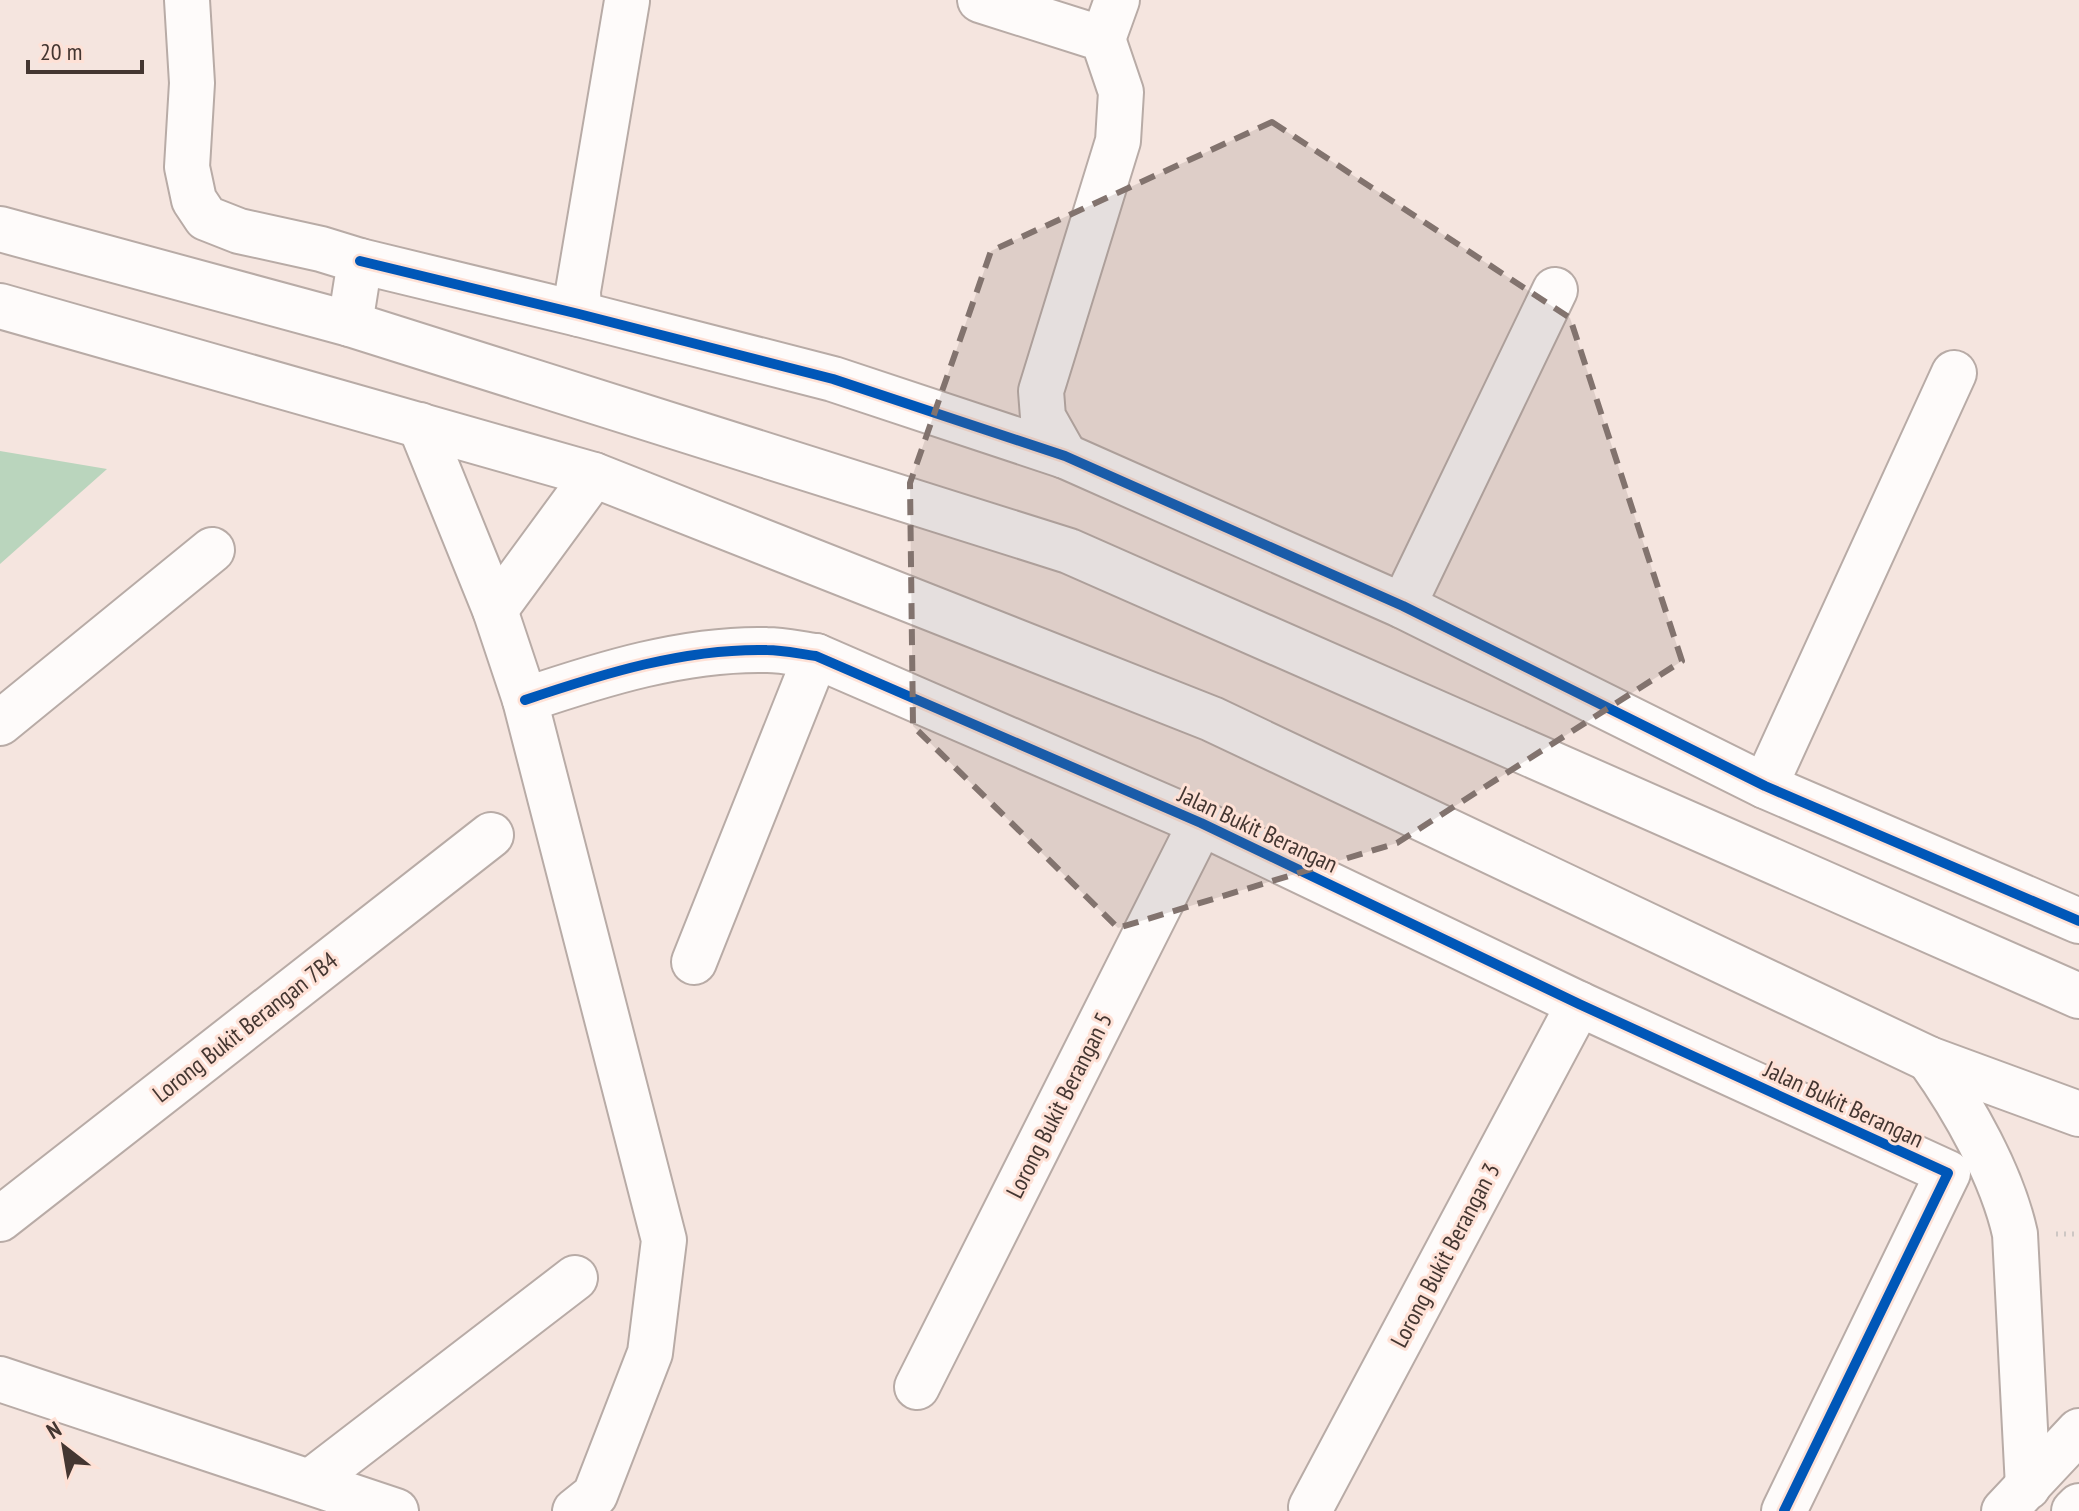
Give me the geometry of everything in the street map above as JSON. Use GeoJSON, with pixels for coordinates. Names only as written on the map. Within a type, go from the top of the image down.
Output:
{"type":"FeatureCollection","features":[{"type":"Feature","properties":{"kind":"main road"},"geometry":{"type":"LineString","coordinates":[[187,0],[192,83],[187,167],[194,200],[206,218],[239,231],[833,379],[1065,456],[1403,606],[1765,786],[2079,921]]}},
{"type":"Feature","properties":{"kind":"main road"},"geometry":{"type":"LineString","coordinates":[[980,0],[1110,20],[1121,92],[1118,141],[1041,391],[1043,417],[1065,456]]}},
{"type":"Feature","properties":{"kind":"main road"},"geometry":{"type":"LineString","coordinates":[[579,314],[578,291],[627,1]]}},
{"type":"Feature","properties":{"kind":"main road"},"geometry":{"type":"LineString","coordinates":[[0,229],[350,324],[1069,551],[2071,989]]}},
{"type":"Feature","properties":{"kind":"main road"},"geometry":{"type":"LineString","coordinates":[[350,324],[360,261]]}},
{"type":"Feature","properties":{"kind":"main road"},"geometry":{"type":"LineString","coordinates":[[1403,606],[1555,290]]}},
{"type":"Feature","properties":{"kind":"main road"},"geometry":{"type":"LineString","coordinates":[[0,306],[594,475],[1212,719],[1929,1059],[2079,1114]]}},
{"type":"Feature","properties":{"kind":"main road"},"geometry":{"type":"LineString","coordinates":[[1765,786],[1954,373]]}},
{"type":"Feature","properties":{"kind":"main road"},"geometry":{"type":"LineString","coordinates":[[420,425],[495,610],[525,700],[664,1240],[650,1353],[595,1495],[575,1511]]}},
{"type":"Feature","properties":{"kind":"main road"},"geometry":{"type":"LineString","coordinates":[[495,610],[594,475]]}},
{"type":"Feature","properties":{"kind":"main road"},"geometry":{"type":"LineString","coordinates":[[0,723],[212,550]]}},
{"type":"Feature","properties":{"kind":"main road","name":"Jalan Bukit Berangan"},"geometry":{"type":"LineString","coordinates":[[525,700],[651,663],[705,654],[768,650],[816,656],[1201,823],[1579,1004],[1948,1173],[1784,1511]]}},
{"type":"Feature","properties":{"kind":"main road"},"geometry":{"type":"LineString","coordinates":[[694,962],[816,656]]}},
{"type":"Feature","properties":{"kind":"main road","name":"Lorong Bukit Berangan 5"},"geometry":{"type":"LineString","coordinates":[[917,1387],[1201,823]]}},
{"type":"Feature","properties":{"kind":"main road","name":"Lorong Bukit Berangan 7B4"},"geometry":{"type":"LineString","coordinates":[[0,1219],[491,835]]}},
{"type":"Feature","properties":{"kind":"main road","name":"Lorong Bukit Berangan 3"},"geometry":{"type":"LineString","coordinates":[[1311,1507],[1579,1004]]}},
{"type":"Feature","properties":{"kind":"main road"},"geometry":{"type":"LineString","coordinates":[[1929,1059],[1957,1098],[2009,1206],[2015,1234],[2016,1499]]}},
{"type":"Feature","properties":{"kind":"main road"},"geometry":{"type":"LineString","coordinates":[[311,1481],[575,1278]]}},
{"type":"Feature","properties":{"kind":"main road"},"geometry":{"type":"LineString","coordinates":[[0,1379],[396,1511]]}},
{"type":"Feature","properties":{"kind":"main road"},"geometry":{"type":"LineString","coordinates":[[2016,1499],[2079,1431]]}},
{"type":"Feature","properties":{"kind":"main road"},"geometry":{"type":"LineString","coordinates":[[2074,1511],[2079,1506]]}},
{"type":"Feature","properties":{"kind":"highlighted area"},"geometry":{"type":"Polygon","coordinates":[[[1272,122],[1570,318],[1682,661],[1397,843],[1118,928],[913,726],[910,483],[991,251],[1272,122]]]}},
{"type":"Feature","properties":{"kind":"green space"},"geometry":{"type":"Polygon","coordinates":[[[0,451],[107,469],[0,564],[0,451]]]}},
{"type":"Feature","properties":{"kind":"cycle path"},"geometry":{"type":"LineString","coordinates":[[360,261],[833,379],[1065,456],[1403,606],[1765,786],[2079,921]]}},
{"type":"Feature","properties":{"kind":"cycle path"},"geometry":{"type":"LineString","coordinates":[[525,700],[644,664],[705,653],[767,650],[816,656],[1201,823],[1579,1004],[1948,1173],[1784,1511]]}}]}
